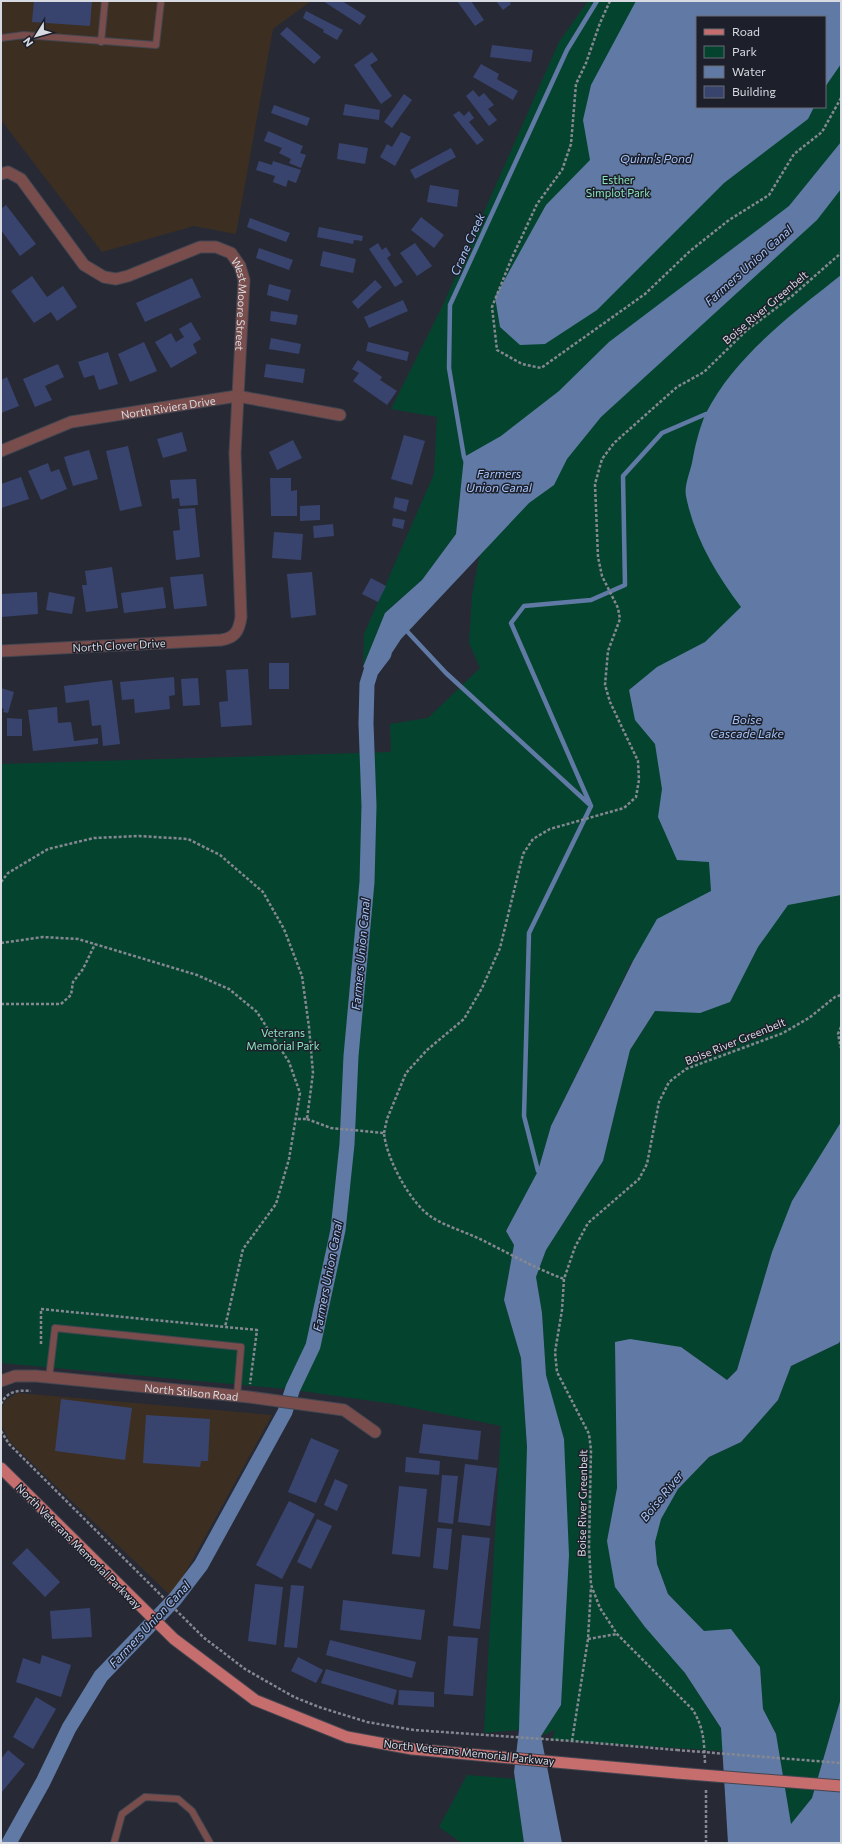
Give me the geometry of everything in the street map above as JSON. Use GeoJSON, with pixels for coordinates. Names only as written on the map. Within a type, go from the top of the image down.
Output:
{"type":"FeatureCollection","features":[{"type":"Feature","properties":{"kind":"main road","name":"North Veterans Memorial Parkway"},"geometry":{"type":"LineString","coordinates":[[1,1468],[174,1639],[255,1700],[340,1735],[412,1749],[841,1786]]}},
{"type":"Feature","properties":{"kind":"street","name":"West Moore Street"},"geometry":{"type":"LineString","coordinates":[[5,173],[21,179],[84,265],[104,277],[116,279],[128,276],[200,247],[216,247],[231,253],[240,266],[244,280],[236,396],[235,453],[241,617],[240,628],[236,634]]}},
{"type":"Feature","properties":{"kind":"street","name":"North Riviera Drive"},"geometry":{"type":"LineString","coordinates":[[1,451],[71,422],[236,396],[340,415]]}},
{"type":"Feature","properties":{"kind":"street","name":"North Clover Drive"},"geometry":{"type":"LineString","coordinates":[[1,651],[221,640],[230,638],[236,634]]}},
{"type":"Feature","properties":{"kind":"street","name":"North Stilson Road"},"geometry":{"type":"LineString","coordinates":[[1,1381],[15,1376],[49,1378],[256,1398],[344,1410],[375,1432]]}},
{"type":"Feature","properties":{"kind":"lane"},"geometry":{"type":"LineString","coordinates":[[101,42],[105,1]]}},
{"type":"Feature","properties":{"kind":"lane"},"geometry":{"type":"LineString","coordinates":[[1,38],[24,34],[156,46],[161,1]]}},
{"type":"Feature","properties":{"kind":"lane"},"geometry":{"type":"LineString","coordinates":[[49,1378],[55,1328],[241,1347],[237,1396]]}},
{"type":"Feature","properties":{"kind":"lane"},"geometry":{"type":"LineString","coordinates":[[114,1843],[122,1814],[145,1797],[178,1799],[192,1811],[210,1843]]}},
{"type":"Feature","properties":{"kind":"path"},"geometry":{"type":"LineString","coordinates":[[610,1],[600,23],[586,63],[576,84],[571,144],[562,170],[537,204],[511,260],[492,307],[497,350],[522,364],[542,368],[645,294],[690,251],[729,220],[769,195],[794,154],[822,132],[841,98]]}},
{"type":"Feature","properties":{"kind":"path","name":"Boise River Greenbelt"},"geometry":{"type":"LineString","coordinates":[[564,1279],[444,1225],[431,1217],[410,1193],[393,1166],[385,1143],[384,1133],[387,1119],[406,1073],[427,1050],[464,1019],[482,988],[500,948],[523,854],[534,839],[550,829],[624,808],[636,797],[639,780],[638,761],[610,702],[604,685],[608,650],[620,620],[618,608],[602,576],[598,557],[595,484],[602,459],[614,443],[677,387],[704,372],[747,330],[792,296],[841,253]]}},
{"type":"Feature","properties":{"kind":"path"},"geometry":{"type":"LineString","coordinates":[[1,882],[8,873],[48,849],[94,838],[139,836],[188,839],[220,855],[263,892],[284,929],[302,976],[309,1027],[313,1073],[307,1119]]}},
{"type":"Feature","properties":{"kind":"path"},"geometry":{"type":"LineString","coordinates":[[1,943],[43,937],[78,939],[197,975],[229,990],[257,1012],[289,1062],[300,1093],[289,1159],[276,1204],[243,1249],[225,1326]]}},
{"type":"Feature","properties":{"kind":"path"},"geometry":{"type":"LineString","coordinates":[[1,1004],[61,1004],[71,995],[73,982],[83,969],[95,944]]}},
{"type":"Feature","properties":{"kind":"path","name":"Boise River Greenbelt"},"geometry":{"type":"LineString","coordinates":[[704,1735],[693,1710],[617,1634],[600,1608],[591,1585],[589,1546],[592,1450],[590,1434],[557,1372],[555,1352],[562,1310],[564,1279],[575,1247],[588,1223],[639,1179],[648,1164],[660,1102],[668,1082],[686,1069],[783,1032],[809,1018],[835,997],[841,995]]}},
{"type":"Feature","properties":{"kind":"path"},"geometry":{"type":"LineString","coordinates":[[841,1027],[838,1034],[841,1048]]}},
{"type":"Feature","properties":{"kind":"path"},"geometry":{"type":"LineString","coordinates":[[296,1119],[307,1119],[331,1128],[384,1133]]}},
{"type":"Feature","properties":{"kind":"path"},"geometry":{"type":"LineString","coordinates":[[1,1404],[10,1393],[17,1390],[31,1391]]}},
{"type":"Feature","properties":{"kind":"path"},"geometry":{"type":"LineString","coordinates":[[1,1431],[9,1444],[190,1624],[221,1652],[245,1669],[275,1687],[319,1707],[367,1722],[414,1730],[572,1741],[841,1763]]}},
{"type":"Feature","properties":{"kind":"path"},"geometry":{"type":"LineString","coordinates":[[572,1741],[588,1639],[591,1585]]}},
{"type":"Feature","properties":{"kind":"path"},"geometry":{"type":"LineString","coordinates":[[588,1639],[617,1634]]}},
{"type":"Feature","properties":{"kind":"shaded area"},"geometry":{"type":"Polygon","coordinates":[[[1,1],[311,1],[273,29],[236,234],[194,226],[102,252],[1,120],[1,1]]]}},
{"type":"Feature","properties":{"kind":"shaded area"},"geometry":{"type":"Polygon","coordinates":[[[18,1393],[272,1415],[172,1597],[10,1442],[2,1426],[1,1409],[6,1400],[18,1393]]]}},
{"type":"Feature","properties":{"kind":"green space","name":"Veterans Memorial Park"},"geometry":{"type":"Polygon","coordinates":[[[588,1],[841,1],[841,1122],[772,1252],[737,1370],[727,1380],[681,1347],[615,1342],[617,1488],[607,1541],[685,1673],[721,1728],[723,1751],[552,1740],[555,1730],[541,1736],[561,1705],[564,1439],[546,1375],[542,1313],[536,1277],[546,1250],[603,1161],[630,1050],[655,1011],[689,1012],[632,961],[551,1126],[538,1171],[506,1231],[514,1245],[504,1300],[521,1358],[527,1447],[532,1726],[519,1730],[484,1733],[501,1426],[394,1404],[287,1389],[1,1363],[1,764],[391,752],[390,724],[428,718],[480,668],[469,643],[472,596],[480,553],[508,525],[460,493],[456,534],[422,580],[385,613],[363,667],[364,634],[434,474],[437,417],[391,409],[443,305],[559,42],[588,1]]]}},
{"type":"Feature","properties":{"kind":"green space"},"geometry":{"type":"Polygon","coordinates":[[[841,1339],[841,1698],[812,1798],[791,1825],[776,1734],[763,1709],[760,1667],[704,1631],[668,1594],[657,1564],[655,1542],[660,1519],[678,1489],[709,1457],[741,1442],[778,1400],[791,1366],[839,1343],[841,1339]]]}},
{"type":"Feature","properties":{"kind":"green space"},"geometry":{"type":"Polygon","coordinates":[[[467,1775],[515,1779],[524,1843],[462,1843],[439,1827],[467,1775]]]}},
{"type":"Feature","properties":{"kind":"water","name":"Quinn's Pond"},"geometry":{"type":"Polygon","coordinates":[[[636,1],[841,1],[841,64],[826,86],[826,16],[696,16],[696,108],[814,108],[808,119],[724,183],[597,310],[545,344],[520,345],[500,327],[495,297],[546,205],[590,160],[583,120],[591,85],[636,1]]]}},
{"type":"Feature","properties":{"kind":"water","name":"Farmers Union Canal"},"geometry":{"type":"Polygon","coordinates":[[[841,142],[841,189],[817,220],[601,417],[567,459],[554,485],[529,503],[401,639],[378,674],[363,667],[385,613],[422,580],[456,534],[464,457],[501,436],[559,391],[609,342],[789,206],[841,142]]]}},
{"type":"Feature","properties":{"kind":"water","name":"Boise Cascade Lake"},"geometry":{"type":"Polygon","coordinates":[[[841,275],[841,895],[788,905],[758,947],[730,1002],[700,1013],[655,1011],[630,1050],[603,1161],[546,1250],[536,1277],[542,1313],[546,1375],[564,1439],[569,1555],[561,1705],[541,1736],[562,1843],[524,1843],[514,1772],[519,1730],[527,1447],[521,1358],[504,1300],[514,1245],[506,1231],[538,1171],[551,1126],[633,961],[657,919],[711,891],[709,862],[677,860],[658,817],[662,789],[655,744],[635,720],[629,690],[657,667],[705,642],[741,607],[723,582],[700,540],[694,526],[686,496],[686,484],[701,425],[718,392],[732,373],[766,337],[841,275]]]}},
{"type":"Feature","properties":{"kind":"water","name":"Boise River"},"geometry":{"type":"Polygon","coordinates":[[[841,1122],[841,1339],[839,1343],[791,1366],[778,1400],[741,1442],[709,1457],[678,1489],[661,1519],[655,1542],[657,1564],[668,1594],[704,1631],[731,1629],[760,1667],[763,1709],[776,1734],[791,1824],[812,1798],[841,1698],[841,1843],[728,1843],[721,1728],[685,1673],[645,1627],[615,1587],[607,1541],[617,1488],[615,1342],[630,1339],[681,1347],[727,1380],[737,1370],[772,1252],[792,1201],[841,1122]]]}},
{"type":"Feature","properties":{"kind":"building"},"geometry":{"type":"Polygon","coordinates":[[[34,1],[92,1],[90,26],[32,22],[34,1]]]}},
{"type":"Feature","properties":{"kind":"building"},"geometry":{"type":"Polygon","coordinates":[[[323,1],[342,1],[366,16],[360,25],[323,1]]]}},
{"type":"Feature","properties":{"kind":"building"},"geometry":{"type":"Polygon","coordinates":[[[457,1],[471,1],[484,20],[475,26],[457,1]]]}},
{"type":"Feature","properties":{"kind":"building"},"geometry":{"type":"Polygon","coordinates":[[[496,1],[509,1],[511,4],[503,10],[496,1]]]}},
{"type":"Feature","properties":{"kind":"building"},"geometry":{"type":"Polygon","coordinates":[[[306,11],[343,30],[337,40],[323,32],[324,30],[303,18],[306,11]]]}},
{"type":"Feature","properties":{"kind":"building"},"geometry":{"type":"Polygon","coordinates":[[[287,27],[321,57],[314,64],[280,34],[287,27]]]}},
{"type":"Feature","properties":{"kind":"building"},"geometry":{"type":"Polygon","coordinates":[[[492,45],[533,50],[531,62],[490,57],[492,45]]]}},
{"type":"Feature","properties":{"kind":"building"},"geometry":{"type":"Polygon","coordinates":[[[372,52],[378,60],[370,65],[392,96],[381,104],[354,65],[372,52]]]}},
{"type":"Feature","properties":{"kind":"building"},"geometry":{"type":"Polygon","coordinates":[[[481,64],[499,74],[497,79],[518,91],[513,100],[473,77],[481,64]]]}},
{"type":"Feature","properties":{"kind":"building"},"geometry":{"type":"Polygon","coordinates":[[[473,90],[479,97],[484,93],[494,105],[488,109],[497,120],[489,126],[466,96],[473,90]]]}},
{"type":"Feature","properties":{"kind":"building"},"geometry":{"type":"Polygon","coordinates":[[[404,94],[412,100],[392,128],[384,122],[404,94]]]}},
{"type":"Feature","properties":{"kind":"building"},"geometry":{"type":"Polygon","coordinates":[[[345,104],[380,110],[379,120],[343,115],[345,104]]]}},
{"type":"Feature","properties":{"kind":"building"},"geometry":{"type":"Polygon","coordinates":[[[274,105],[310,118],[307,126],[271,113],[274,105]]]}},
{"type":"Feature","properties":{"kind":"building"},"geometry":{"type":"Polygon","coordinates":[[[459,111],[464,116],[469,111],[474,118],[469,122],[484,140],[477,145],[453,115],[459,111]]]}},
{"type":"Feature","properties":{"kind":"building"},"geometry":{"type":"Polygon","coordinates":[[[268,131],[303,146],[300,153],[306,155],[301,168],[289,163],[291,159],[279,153],[282,148],[264,141],[268,131]]]}},
{"type":"Feature","properties":{"kind":"building"},"geometry":{"type":"Polygon","coordinates":[[[401,132],[411,137],[395,166],[380,157],[387,144],[392,147],[401,132]]]}},
{"type":"Feature","properties":{"kind":"building"},"geometry":{"type":"Polygon","coordinates":[[[339,143],[368,148],[365,164],[337,159],[339,143]]]}},
{"type":"Feature","properties":{"kind":"building"},"geometry":{"type":"Polygon","coordinates":[[[451,148],[456,157],[415,179],[410,170],[451,148]]]}},
{"type":"Feature","properties":{"kind":"building"},"geometry":{"type":"Polygon","coordinates":[[[259,161],[272,165],[273,161],[301,170],[296,183],[288,180],[286,187],[273,182],[275,176],[256,170],[259,161]]]}},
{"type":"Feature","properties":{"kind":"building"},"geometry":{"type":"Polygon","coordinates":[[[430,185],[459,190],[457,207],[427,202],[430,185]]]}},
{"type":"Feature","properties":{"kind":"building"},"geometry":{"type":"Polygon","coordinates":[[[6,205],[36,244],[20,256],[1,230],[1,209],[6,205]]]}},
{"type":"Feature","properties":{"kind":"building"},"geometry":{"type":"Polygon","coordinates":[[[421,217],[444,235],[434,248],[411,230],[421,217]]]}},
{"type":"Feature","properties":{"kind":"building"},"geometry":{"type":"Polygon","coordinates":[[[250,218],[290,233],[286,242],[247,227],[250,218]]]}},
{"type":"Feature","properties":{"kind":"building"},"geometry":{"type":"Polygon","coordinates":[[[319,227],[363,236],[362,241],[354,240],[353,244],[317,237],[319,227]]]}},
{"type":"Feature","properties":{"kind":"building"},"geometry":{"type":"Polygon","coordinates":[[[378,243],[382,250],[386,247],[391,255],[387,258],[403,282],[395,287],[369,249],[378,243]]]}},
{"type":"Feature","properties":{"kind":"building"},"geometry":{"type":"Polygon","coordinates":[[[415,243],[432,266],[417,276],[400,253],[415,243]]]}},
{"type":"Feature","properties":{"kind":"building"},"geometry":{"type":"Polygon","coordinates":[[[259,248],[293,260],[289,270],[256,258],[259,248]]]}},
{"type":"Feature","properties":{"kind":"building"},"geometry":{"type":"Polygon","coordinates":[[[323,251],[356,259],[353,273],[320,266],[323,251]]]}},
{"type":"Feature","properties":{"kind":"building"},"geometry":{"type":"Polygon","coordinates":[[[32,276],[47,297],[63,286],[77,307],[57,321],[51,312],[34,323],[11,291],[32,276]]]}},
{"type":"Feature","properties":{"kind":"building"},"geometry":{"type":"Polygon","coordinates":[[[192,278],[201,297],[145,322],[136,303],[192,278]]]}},
{"type":"Feature","properties":{"kind":"building"},"geometry":{"type":"Polygon","coordinates":[[[375,280],[382,287],[358,309],[352,302],[375,280]]]}},
{"type":"Feature","properties":{"kind":"building"},"geometry":{"type":"Polygon","coordinates":[[[269,284],[291,290],[288,301],[267,295],[269,284]]]}},
{"type":"Feature","properties":{"kind":"building"},"geometry":{"type":"Polygon","coordinates":[[[403,300],[408,311],[369,328],[364,317],[403,300]]]}},
{"type":"Feature","properties":{"kind":"building"},"geometry":{"type":"Polygon","coordinates":[[[271,311],[298,315],[296,325],[270,321],[271,311]]]}},
{"type":"Feature","properties":{"kind":"building"},"geometry":{"type":"Polygon","coordinates":[[[191,322],[201,339],[193,344],[197,353],[171,368],[155,342],[171,333],[176,342],[184,337],[179,329],[191,322]]]}},
{"type":"Feature","properties":{"kind":"building"},"geometry":{"type":"Polygon","coordinates":[[[271,338],[301,344],[299,354],[269,349],[271,338]]]}},
{"type":"Feature","properties":{"kind":"building"},"geometry":{"type":"Polygon","coordinates":[[[144,342],[157,371],[130,382],[118,354],[144,342]]]}},
{"type":"Feature","properties":{"kind":"building"},"geometry":{"type":"Polygon","coordinates":[[[368,342],[409,352],[407,361],[366,351],[368,342]]]}},
{"type":"Feature","properties":{"kind":"building"},"geometry":{"type":"Polygon","coordinates":[[[108,352],[118,384],[99,390],[94,375],[84,378],[78,362],[108,352]]]}},
{"type":"Feature","properties":{"kind":"building"},"geometry":{"type":"Polygon","coordinates":[[[358,360],[382,377],[380,380],[397,391],[387,405],[353,381],[359,373],[352,369],[358,360]]]}},
{"type":"Feature","properties":{"kind":"building"},"geometry":{"type":"Polygon","coordinates":[[[58,364],[64,377],[45,386],[52,400],[35,407],[23,379],[58,364]]]}},
{"type":"Feature","properties":{"kind":"building"},"geometry":{"type":"Polygon","coordinates":[[[266,364],[305,369],[303,383],[264,377],[266,364]]]}},
{"type":"Feature","properties":{"kind":"building"},"geometry":{"type":"Polygon","coordinates":[[[7,377],[19,406],[1,413],[1,380],[7,377]]]}},
{"type":"Feature","properties":{"kind":"building"},"geometry":{"type":"Polygon","coordinates":[[[182,432],[187,451],[163,458],[157,439],[182,432]]]}},
{"type":"Feature","properties":{"kind":"building"},"geometry":{"type":"Polygon","coordinates":[[[404,435],[425,441],[412,485],[391,479],[404,435]]]}},
{"type":"Feature","properties":{"kind":"building"},"geometry":{"type":"Polygon","coordinates":[[[293,440],[302,458],[277,470],[269,452],[293,440]]]}},
{"type":"Feature","properties":{"kind":"building"},"geometry":{"type":"Polygon","coordinates":[[[128,446],[142,506],[120,511],[106,451],[128,446]]]}},
{"type":"Feature","properties":{"kind":"building"},"geometry":{"type":"Polygon","coordinates":[[[89,450],[98,479],[73,486],[64,457],[89,450]]]}},
{"type":"Feature","properties":{"kind":"building"},"geometry":{"type":"Polygon","coordinates":[[[48,463],[51,472],[59,469],[67,489],[41,500],[28,471],[48,463]]]}},
{"type":"Feature","properties":{"kind":"building"},"geometry":{"type":"Polygon","coordinates":[[[21,477],[29,499],[1,508],[1,484],[21,477]]]}},
{"type":"Feature","properties":{"kind":"building"},"geometry":{"type":"Polygon","coordinates":[[[270,478],[291,478],[291,491],[297,490],[297,516],[271,516],[270,478]]]}},
{"type":"Feature","properties":{"kind":"building"},"geometry":{"type":"Polygon","coordinates":[[[196,479],[198,505],[180,506],[179,498],[172,499],[170,480],[196,479]]]}},
{"type":"Feature","properties":{"kind":"building"},"geometry":{"type":"Polygon","coordinates":[[[395,497],[409,500],[406,512],[393,508],[395,497]]]}},
{"type":"Feature","properties":{"kind":"building"},"geometry":{"type":"Polygon","coordinates":[[[320,505],[320,520],[300,521],[300,506],[320,505]]]}},
{"type":"Feature","properties":{"kind":"building"},"geometry":{"type":"Polygon","coordinates":[[[195,508],[200,557],[176,560],[173,531],[180,530],[178,509],[195,508]]]}},
{"type":"Feature","properties":{"kind":"building"},"geometry":{"type":"Polygon","coordinates":[[[393,518],[405,520],[403,529],[392,526],[393,518]]]}},
{"type":"Feature","properties":{"kind":"building"},"geometry":{"type":"Polygon","coordinates":[[[333,524],[334,536],[314,538],[313,526],[333,524]]]}},
{"type":"Feature","properties":{"kind":"building"},"geometry":{"type":"Polygon","coordinates":[[[274,532],[303,534],[301,560],[272,558],[274,532]]]}},
{"type":"Feature","properties":{"kind":"building"},"geometry":{"type":"Polygon","coordinates":[[[112,567],[118,608],[86,612],[82,585],[87,585],[85,571],[112,567]]]}},
{"type":"Feature","properties":{"kind":"building"},"geometry":{"type":"Polygon","coordinates":[[[312,572],[316,615],[291,618],[287,574],[312,572]]]}},
{"type":"Feature","properties":{"kind":"building"},"geometry":{"type":"Polygon","coordinates":[[[203,574],[207,606],[174,609],[170,577],[203,574]]]}},
{"type":"Feature","properties":{"kind":"building"},"geometry":{"type":"Polygon","coordinates":[[[371,578],[386,586],[378,602],[362,594],[371,578]]]}},
{"type":"Feature","properties":{"kind":"building"},"geometry":{"type":"Polygon","coordinates":[[[163,587],[166,608],[124,613],[121,593],[163,587]]]}},
{"type":"Feature","properties":{"kind":"building"},"geometry":{"type":"Polygon","coordinates":[[[37,592],[38,614],[1,617],[1,594],[37,592]]]}},
{"type":"Feature","properties":{"kind":"building"},"geometry":{"type":"Polygon","coordinates":[[[49,592],[75,597],[72,614],[46,610],[49,592]]]}},
{"type":"Feature","properties":{"kind":"building"},"geometry":{"type":"Polygon","coordinates":[[[269,663],[289,663],[289,689],[269,689],[269,663]]]}},
{"type":"Feature","properties":{"kind":"building"},"geometry":{"type":"Polygon","coordinates":[[[248,669],[252,725],[221,727],[219,702],[228,701],[226,670],[248,669]]]}},
{"type":"Feature","properties":{"kind":"building"},"geometry":{"type":"Polygon","coordinates":[[[174,677],[175,695],[169,696],[170,709],[135,713],[134,699],[122,700],[120,682],[174,677]]]}},
{"type":"Feature","properties":{"kind":"building"},"geometry":{"type":"Polygon","coordinates":[[[198,678],[200,705],[183,706],[181,679],[198,678]]]}},
{"type":"Feature","properties":{"kind":"building"},"geometry":{"type":"Polygon","coordinates":[[[112,680],[120,744],[103,746],[101,725],[92,726],[89,700],[66,703],[64,686],[112,680]]]}},
{"type":"Feature","properties":{"kind":"building"},"geometry":{"type":"Polygon","coordinates":[[[1,688],[14,692],[8,713],[3,712],[4,709],[1,708],[1,688]]]}},
{"type":"Feature","properties":{"kind":"building"},"geometry":{"type":"Polygon","coordinates":[[[57,707],[58,723],[71,722],[74,741],[98,738],[98,744],[33,751],[28,710],[57,707]]]}},
{"type":"Feature","properties":{"kind":"building"},"geometry":{"type":"Polygon","coordinates":[[[7,718],[22,719],[22,736],[7,736],[7,718]]]}},
{"type":"Feature","properties":{"kind":"building"},"geometry":{"type":"Polygon","coordinates":[[[61,1399],[132,1408],[125,1460],[55,1451],[61,1399]]]}},
{"type":"Feature","properties":{"kind":"building"},"geometry":{"type":"Polygon","coordinates":[[[146,1415],[210,1419],[208,1461],[201,1461],[200,1467],[143,1463],[146,1415]]]}},
{"type":"Feature","properties":{"kind":"building"},"geometry":{"type":"Polygon","coordinates":[[[423,1424],[481,1431],[478,1460],[419,1453],[423,1424]]]}},
{"type":"Feature","properties":{"kind":"building"},"geometry":{"type":"Polygon","coordinates":[[[311,1438],[339,1450],[316,1503],[288,1492],[311,1438]]]}},
{"type":"Feature","properties":{"kind":"building"},"geometry":{"type":"Polygon","coordinates":[[[406,1457],[440,1461],[439,1475],[405,1472],[406,1457]]]}},
{"type":"Feature","properties":{"kind":"building"},"geometry":{"type":"Polygon","coordinates":[[[465,1464],[497,1468],[490,1526],[458,1522],[465,1464]]]}},
{"type":"Feature","properties":{"kind":"building"},"geometry":{"type":"Polygon","coordinates":[[[442,1475],[458,1476],[453,1524],[438,1522],[442,1475]]]}},
{"type":"Feature","properties":{"kind":"building"},"geometry":{"type":"Polygon","coordinates":[[[335,1479],[348,1485],[337,1511],[324,1505],[335,1479]]]}},
{"type":"Feature","properties":{"kind":"building"},"geometry":{"type":"Polygon","coordinates":[[[399,1486],[427,1489],[420,1557],[392,1554],[399,1486]]]}},
{"type":"Feature","properties":{"kind":"building"},"geometry":{"type":"Polygon","coordinates":[[[289,1501],[315,1514],[282,1579],[256,1565],[289,1501]]]}},
{"type":"Feature","properties":{"kind":"building"},"geometry":{"type":"Polygon","coordinates":[[[317,1519],[332,1526],[311,1569],[297,1562],[317,1519]]]}},
{"type":"Feature","properties":{"kind":"building"},"geometry":{"type":"Polygon","coordinates":[[[437,1528],[452,1529],[448,1570],[433,1568],[437,1528]]]}},
{"type":"Feature","properties":{"kind":"building"},"geometry":{"type":"Polygon","coordinates":[[[462,1535],[490,1538],[480,1629],[453,1626],[462,1535]]]}},
{"type":"Feature","properties":{"kind":"building"},"geometry":{"type":"Polygon","coordinates":[[[27,1548],[60,1582],[45,1597],[12,1563],[27,1548]]]}},
{"type":"Feature","properties":{"kind":"building"},"geometry":{"type":"Polygon","coordinates":[[[255,1584],[283,1587],[276,1645],[248,1641],[255,1584]]]}},
{"type":"Feature","properties":{"kind":"building"},"geometry":{"type":"Polygon","coordinates":[[[291,1585],[304,1586],[297,1648],[284,1647],[291,1585]]]}},
{"type":"Feature","properties":{"kind":"building"},"geometry":{"type":"Polygon","coordinates":[[[343,1600],[425,1610],[421,1640],[340,1630],[343,1600]]]}},
{"type":"Feature","properties":{"kind":"building"},"geometry":{"type":"Polygon","coordinates":[[[90,1608],[92,1637],[52,1639],[50,1611],[90,1608]]]}},
{"type":"Feature","properties":{"kind":"building"},"geometry":{"type":"Polygon","coordinates":[[[448,1636],[478,1638],[473,1696],[444,1694],[448,1636]]]}},
{"type":"Feature","properties":{"kind":"building"},"geometry":{"type":"Polygon","coordinates":[[[330,1640],[416,1662],[412,1678],[326,1655],[330,1640]]]}},
{"type":"Feature","properties":{"kind":"building"},"geometry":{"type":"Polygon","coordinates":[[[42,1655],[71,1665],[61,1697],[16,1682],[23,1658],[40,1664],[42,1655]]]}},
{"type":"Feature","properties":{"kind":"building"},"geometry":{"type":"Polygon","coordinates":[[[298,1657],[323,1670],[316,1683],[291,1671],[298,1657]]]}},
{"type":"Feature","properties":{"kind":"building"},"geometry":{"type":"Polygon","coordinates":[[[326,1669],[397,1690],[393,1705],[321,1683],[326,1669]]]}},
{"type":"Feature","properties":{"kind":"building"},"geometry":{"type":"Polygon","coordinates":[[[399,1690],[434,1692],[434,1707],[398,1705],[399,1690]]]}},
{"type":"Feature","properties":{"kind":"building"},"geometry":{"type":"Polygon","coordinates":[[[36,1697],[56,1709],[33,1749],[13,1737],[36,1697]]]}},
{"type":"Feature","properties":{"kind":"building"},"geometry":{"type":"Polygon","coordinates":[[[8,1750],[25,1764],[1,1793],[1,1759],[8,1750]]]}},
{"type":"Feature","properties":{"kind":"waterway","name":"Crane Creek"},"geometry":{"type":"LineString","coordinates":[[466,462],[449,368],[450,305],[567,50],[597,1]]}},
{"type":"Feature","properties":{"kind":"waterway"},"geometry":{"type":"LineString","coordinates":[[538,1171],[524,1116],[529,933],[591,806],[511,623],[524,606],[591,600],[625,585],[623,476],[662,433],[706,414]]}},
{"type":"Feature","properties":{"kind":"waterway"},"geometry":{"type":"LineString","coordinates":[[404,628],[446,673],[589,804]]}},
{"type":"Feature","properties":{"kind":"waterway","name":"Farmers Union Canal"},"geometry":{"type":"LineString","coordinates":[[9,1843],[43,1782],[69,1728],[101,1676],[175,1599],[201,1565],[285,1412],[293,1388],[313,1346],[338,1230],[347,1144],[351,1056],[367,882],[369,806],[366,723],[367,684],[371,671],[384,654]]}},
{"type":"Feature","properties":{"kind":"park label","name":"Esther Simplot Park"},"geometry":{"type":"Point","coordinates":[618,185]}}]}
